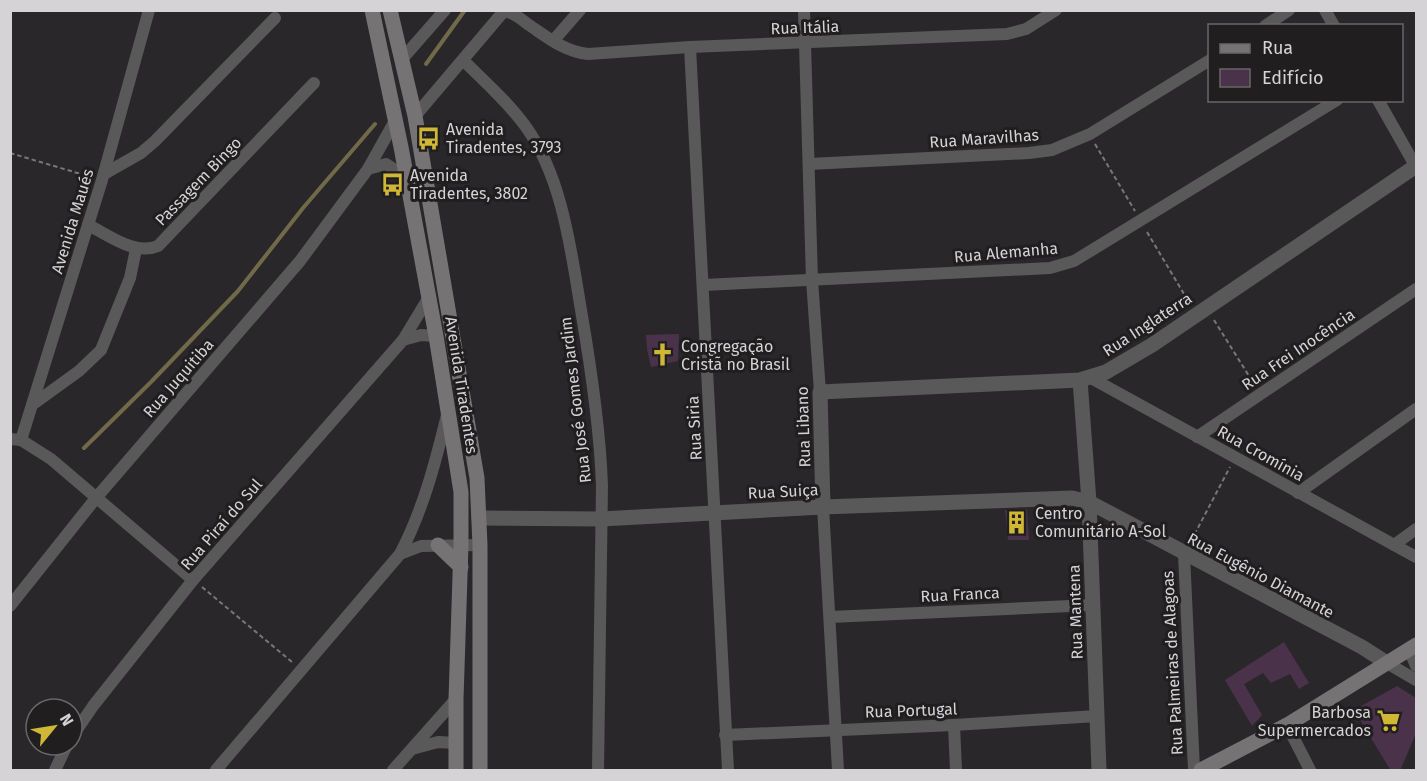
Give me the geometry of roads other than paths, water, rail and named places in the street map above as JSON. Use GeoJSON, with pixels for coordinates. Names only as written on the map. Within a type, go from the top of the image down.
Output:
{"type":"FeatureCollection","features":[{"type":"Feature","properties":{"kind":"main road","name":"Avenida Tiradentes"},"geometry":{"type":"LineString","coordinates":[[372,10],[396,119],[429,297],[461,492],[456,771]]}},
{"type":"Feature","properties":{"kind":"main road","name":"Avenida Tiradentes"},"geometry":{"type":"LineString","coordinates":[[390,10],[415,116],[477,478],[480,545],[480,771]]}},
{"type":"Feature","properties":{"kind":"main road"},"geometry":{"type":"LineString","coordinates":[[438,545],[461,567]]}},
{"type":"Feature","properties":{"kind":"main road"},"geometry":{"type":"LineString","coordinates":[[1201,771],[1287,725],[1413,647]]}},
{"type":"Feature","properties":{"kind":"street","name":"Avenida Maués"},"geometry":{"type":"LineString","coordinates":[[16,440],[32,405],[103,177],[149,10]]}},
{"type":"Feature","properties":{"kind":"street"},"geometry":{"type":"LineString","coordinates":[[403,58],[445,10]]}},
{"type":"Feature","properties":{"kind":"street"},"geometry":{"type":"LineString","coordinates":[[552,41],[580,10]]}},
{"type":"Feature","properties":{"kind":"street","name":"Rua Libano"},"geometry":{"type":"LineString","coordinates":[[804,10],[812,280],[820,393],[838,771]]}},
{"type":"Feature","properties":{"kind":"street","name":"Rua Itália"},"geometry":{"type":"LineString","coordinates":[[464,61],[504,11],[513,14],[552,41],[573,51],[588,54],[690,47],[1007,34],[1026,29],[1056,10]]}},
{"type":"Feature","properties":{"kind":"street"},"geometry":{"type":"LineString","coordinates":[[1268,24],[1289,10]]}},
{"type":"Feature","properties":{"kind":"street"},"geometry":{"type":"LineString","coordinates":[[1325,10],[1333,24]]}},
{"type":"Feature","properties":{"kind":"street"},"geometry":{"type":"LineString","coordinates":[[103,177],[141,153],[155,141],[275,18]]}},
{"type":"Feature","properties":{"kind":"street","name":"Rua Siria"},"geometry":{"type":"LineString","coordinates":[[690,47],[728,771]]}},
{"type":"Feature","properties":{"kind":"street"},"geometry":{"type":"LineString","coordinates":[[415,116],[464,61]]}},
{"type":"Feature","properties":{"kind":"street","name":"Rua José Gomes Jardim"},"geometry":{"type":"LineString","coordinates":[[464,61],[526,127],[550,175],[560,202],[572,255],[590,361],[603,486],[598,771]]}},
{"type":"Feature","properties":{"kind":"street","name":"Rua Maravilhas"},"geometry":{"type":"LineString","coordinates":[[809,164],[1052,150],[1090,134],[1208,61]]}},
{"type":"Feature","properties":{"kind":"street","name":"Passagem Bingo"},"geometry":{"type":"LineString","coordinates":[[136,249],[150,249],[158,246],[314,83]]}},
{"type":"Feature","properties":{"kind":"street","name":"Rua Alemanha"},"geometry":{"type":"LineString","coordinates":[[704,285],[1050,268],[1074,261],[1334,102]]}},
{"type":"Feature","properties":{"kind":"street"},"geometry":{"type":"LineString","coordinates":[[1379,102],[1416,167]]}},
{"type":"Feature","properties":{"kind":"street","name":"Rua Juquitiba"},"geometry":{"type":"LineString","coordinates":[[10,606],[96,498],[300,261],[368,169],[396,119]]}},
{"type":"Feature","properties":{"kind":"street"},"geometry":{"type":"LineString","coordinates":[[368,169],[386,164],[407,178]]}},
{"type":"Feature","properties":{"kind":"street","name":"Rua Inglaterra"},"geometry":{"type":"LineString","coordinates":[[820,393],[1085,379],[1124,363],[1416,167]]}},
{"type":"Feature","properties":{"kind":"street"},"geometry":{"type":"LineString","coordinates":[[32,405],[80,371],[101,350],[130,278],[136,249],[88,225]]}},
{"type":"Feature","properties":{"kind":"street","name":"Rua Frei Inocência"},"geometry":{"type":"LineString","coordinates":[[1197,437],[1416,289]]}},
{"type":"Feature","properties":{"kind":"street","name":"Rua Piraí do Sul"},"geometry":{"type":"LineString","coordinates":[[84,719],[193,580],[403,340],[429,297]]}},
{"type":"Feature","properties":{"kind":"street"},"geometry":{"type":"LineString","coordinates":[[403,340],[421,335],[436,336]]}},
{"type":"Feature","properties":{"kind":"street","name":"Rua Cromínia"},"geometry":{"type":"LineString","coordinates":[[1085,379],[1197,437],[1416,557]]}},
{"type":"Feature","properties":{"kind":"street","name":"Rua Mantena"},"geometry":{"type":"LineString","coordinates":[[1085,379],[1099,771]]}},
{"type":"Feature","properties":{"kind":"street"},"geometry":{"type":"LineString","coordinates":[[1298,493],[1416,409]]}},
{"type":"Feature","properties":{"kind":"street"},"geometry":{"type":"LineString","coordinates":[[216,771],[300,669],[400,554],[432,477],[448,413]]}},
{"type":"Feature","properties":{"kind":"street"},"geometry":{"type":"LineString","coordinates":[[16,440],[51,459],[193,580]]}},
{"type":"Feature","properties":{"kind":"street","name":"Rua Suiça"},"geometry":{"type":"LineString","coordinates":[[479,518],[601,519],[824,507],[1061,498],[1089,502]]}},
{"type":"Feature","properties":{"kind":"street","name":"Rua Eugênio Diamante"},"geometry":{"type":"LineString","coordinates":[[1089,502],[1184,555],[1362,647],[1416,680]]}},
{"type":"Feature","properties":{"kind":"street"},"geometry":{"type":"LineString","coordinates":[[1394,544],[1416,530]]}},
{"type":"Feature","properties":{"kind":"street"},"geometry":{"type":"LineString","coordinates":[[400,554],[421,546],[480,545]]}},
{"type":"Feature","properties":{"kind":"street","name":"Rua Palmeiras de Alagoas"},"geometry":{"type":"LineString","coordinates":[[1184,555],[1194,771]]}},
{"type":"Feature","properties":{"kind":"street","name":"Rua Franca"},"geometry":{"type":"LineString","coordinates":[[830,616],[1092,605]]}},
{"type":"Feature","properties":{"kind":"street"},"geometry":{"type":"LineString","coordinates":[[1413,647],[1416,666]]}},
{"type":"Feature","properties":{"kind":"street"},"geometry":{"type":"LineString","coordinates":[[393,771],[456,699]]}},
{"type":"Feature","properties":{"kind":"street","name":"Rua Portugal"},"geometry":{"type":"LineString","coordinates":[[725,735],[1097,716]]}},
{"type":"Feature","properties":{"kind":"street"},"geometry":{"type":"LineString","coordinates":[[954,725],[956,771]]}},
{"type":"Feature","properties":{"kind":"street"},"geometry":{"type":"LineString","coordinates":[[1287,725],[1310,771]]}},
{"type":"Feature","properties":{"kind":"street"},"geometry":{"type":"LineString","coordinates":[[411,749],[438,742],[456,743]]}},
{"type":"Feature","properties":{"kind":"street"},"geometry":{"type":"LineString","coordinates":[[55,771],[62,757]]}},
{"type":"Feature","properties":{"kind":"waterway"},"geometry":{"type":"LineString","coordinates":[[426,64],[465,10]]}},
{"type":"Feature","properties":{"kind":"waterway"},"geometry":{"type":"LineString","coordinates":[[84,448],[238,291],[303,208],[375,124]]}},
{"type":"Feature","properties":{"kind":"place","name":"Avenida Tiradentes, 3793"},"geometry":{"type":"Point","coordinates":[428,138]}},
{"type":"Feature","properties":{"kind":"place","name":"Avenida Tiradentes, 3802"},"geometry":{"type":"Point","coordinates":[392,184]}},
{"type":"Feature","properties":{"kind":"place","name":"Congregação Cristã no Brasil"},"geometry":{"type":"Point","coordinates":[663,355]}},
{"type":"Feature","properties":{"kind":"place","name":"Centro Comunitário A-Sol"},"geometry":{"type":"Point","coordinates":[1017,522]}},
{"type":"Feature","properties":{"kind":"place","name":"Barbosa Supermercados"},"geometry":{"type":"Point","coordinates":[1389,721]}}]}
